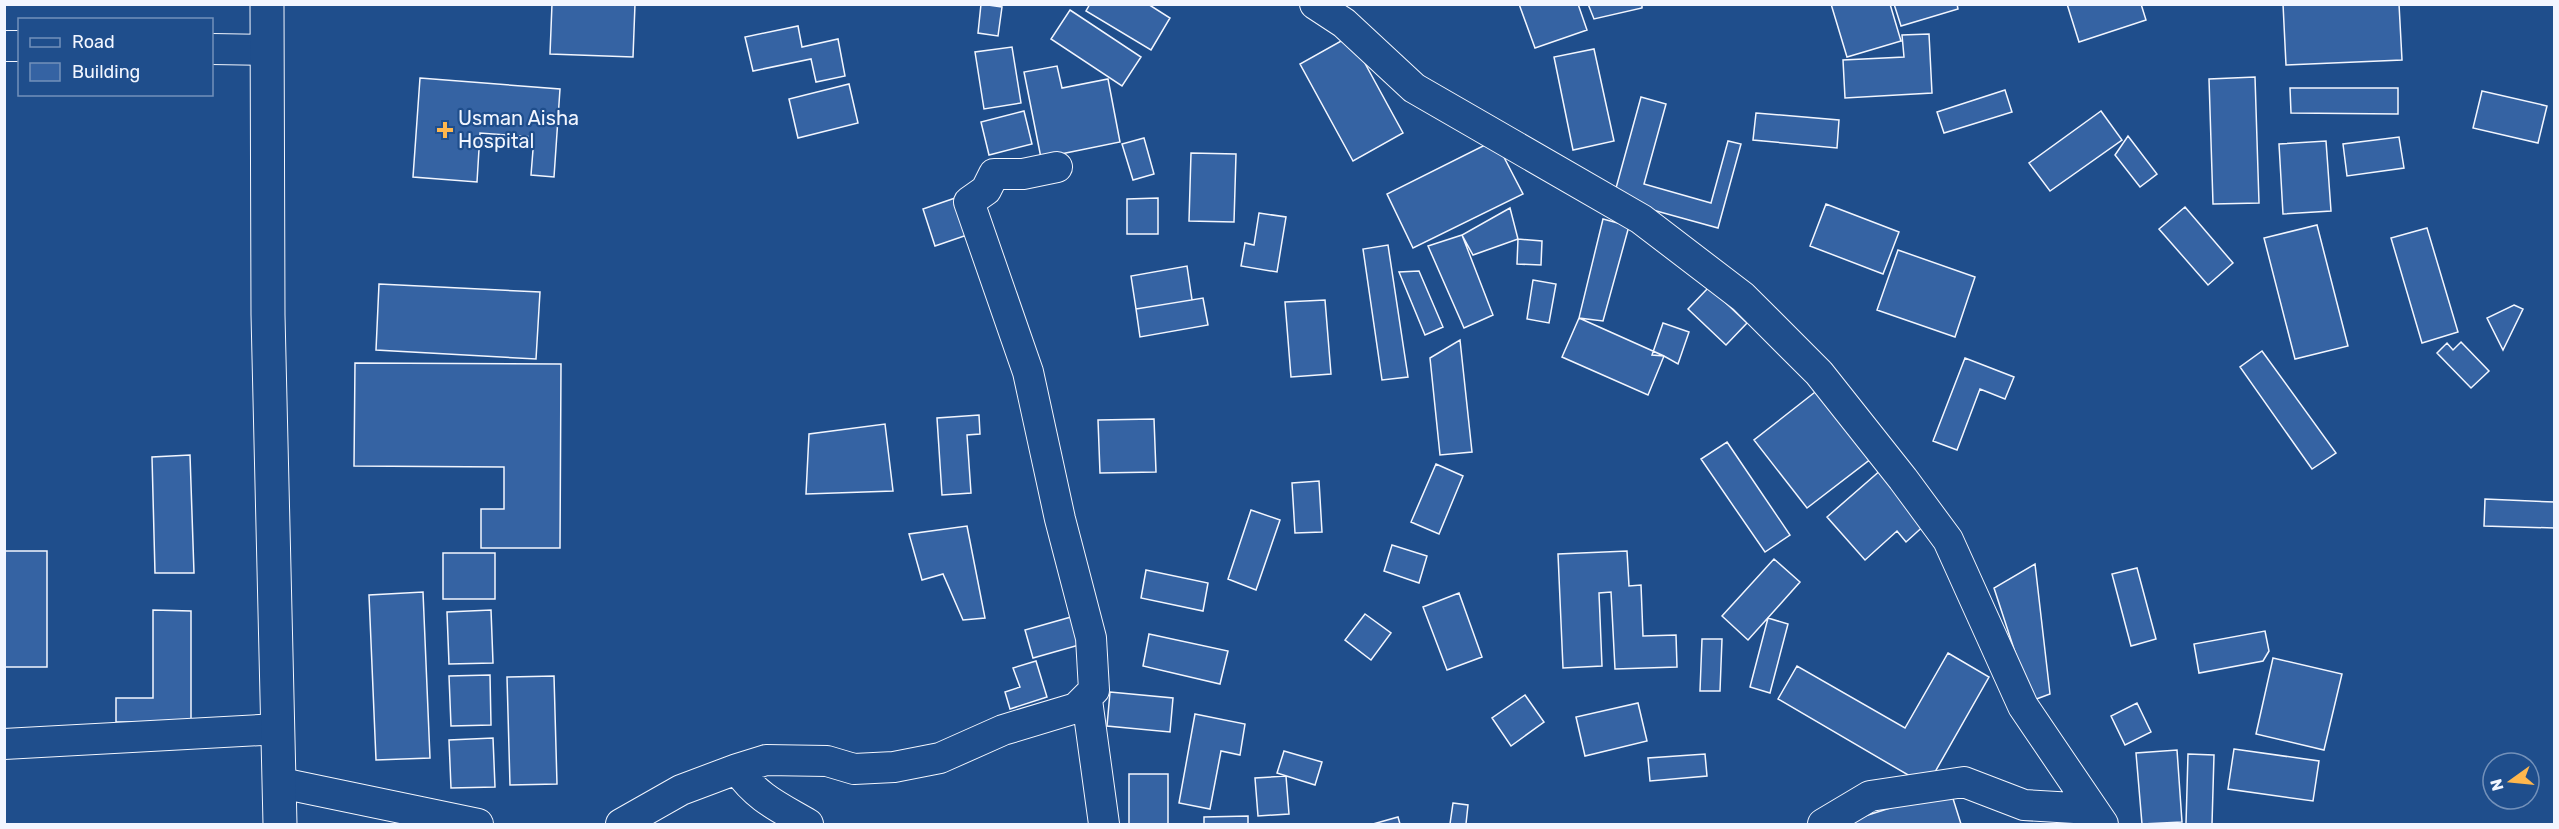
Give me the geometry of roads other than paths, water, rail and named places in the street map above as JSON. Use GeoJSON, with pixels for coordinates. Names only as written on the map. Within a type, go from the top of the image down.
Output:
{"type":"FeatureCollection","features":[{"type":"Feature","properties":{"kind":"highway"},"geometry":{"type":"LineString","coordinates":[[267,4],[268,315],[281,783],[280,825]]}},
{"type":"Feature","properties":{"kind":"street"},"geometry":{"type":"LineString","coordinates":[[1315,4],[1344,23],[1414,88],[1641,219],[1743,297],[1819,374],[1903,479],[1948,540],[2023,706],[2097,817]]}},
{"type":"Feature","properties":{"kind":"street"},"geometry":{"type":"LineString","coordinates":[[213,49],[267,50]]}},
{"type":"Feature","properties":{"kind":"street"},"geometry":{"type":"LineString","coordinates":[[621,825],[681,790],[766,760],[827,761],[854,769],[894,767],[940,758],[1003,730],[1076,708],[1087,700],[1094,690],[1091,638],[1060,519],[1028,372],[969,202],[986,190],[994,174],[1023,174],[1057,167]]}},
{"type":"Feature","properties":{"kind":"street"},"geometry":{"type":"LineString","coordinates":[[1087,700],[1104,825]]}},
{"type":"Feature","properties":{"kind":"street"},"geometry":{"type":"LineString","coordinates":[[4,744],[279,729]]}},
{"type":"Feature","properties":{"kind":"street"},"geometry":{"type":"LineString","coordinates":[[736,770],[749,787],[771,804],[808,825]]}},
{"type":"Feature","properties":{"kind":"street"},"geometry":{"type":"LineString","coordinates":[[1823,825],[1870,796],[1964,782],[2024,805],[2097,817]]}},
{"type":"Feature","properties":{"kind":"street"},"geometry":{"type":"LineString","coordinates":[[281,783],[478,825]]}},
{"type":"Feature","properties":{"kind":"place","name":"Usman Aisha Hospital"},"geometry":{"type":"Point","coordinates":[445,130]}}]}
